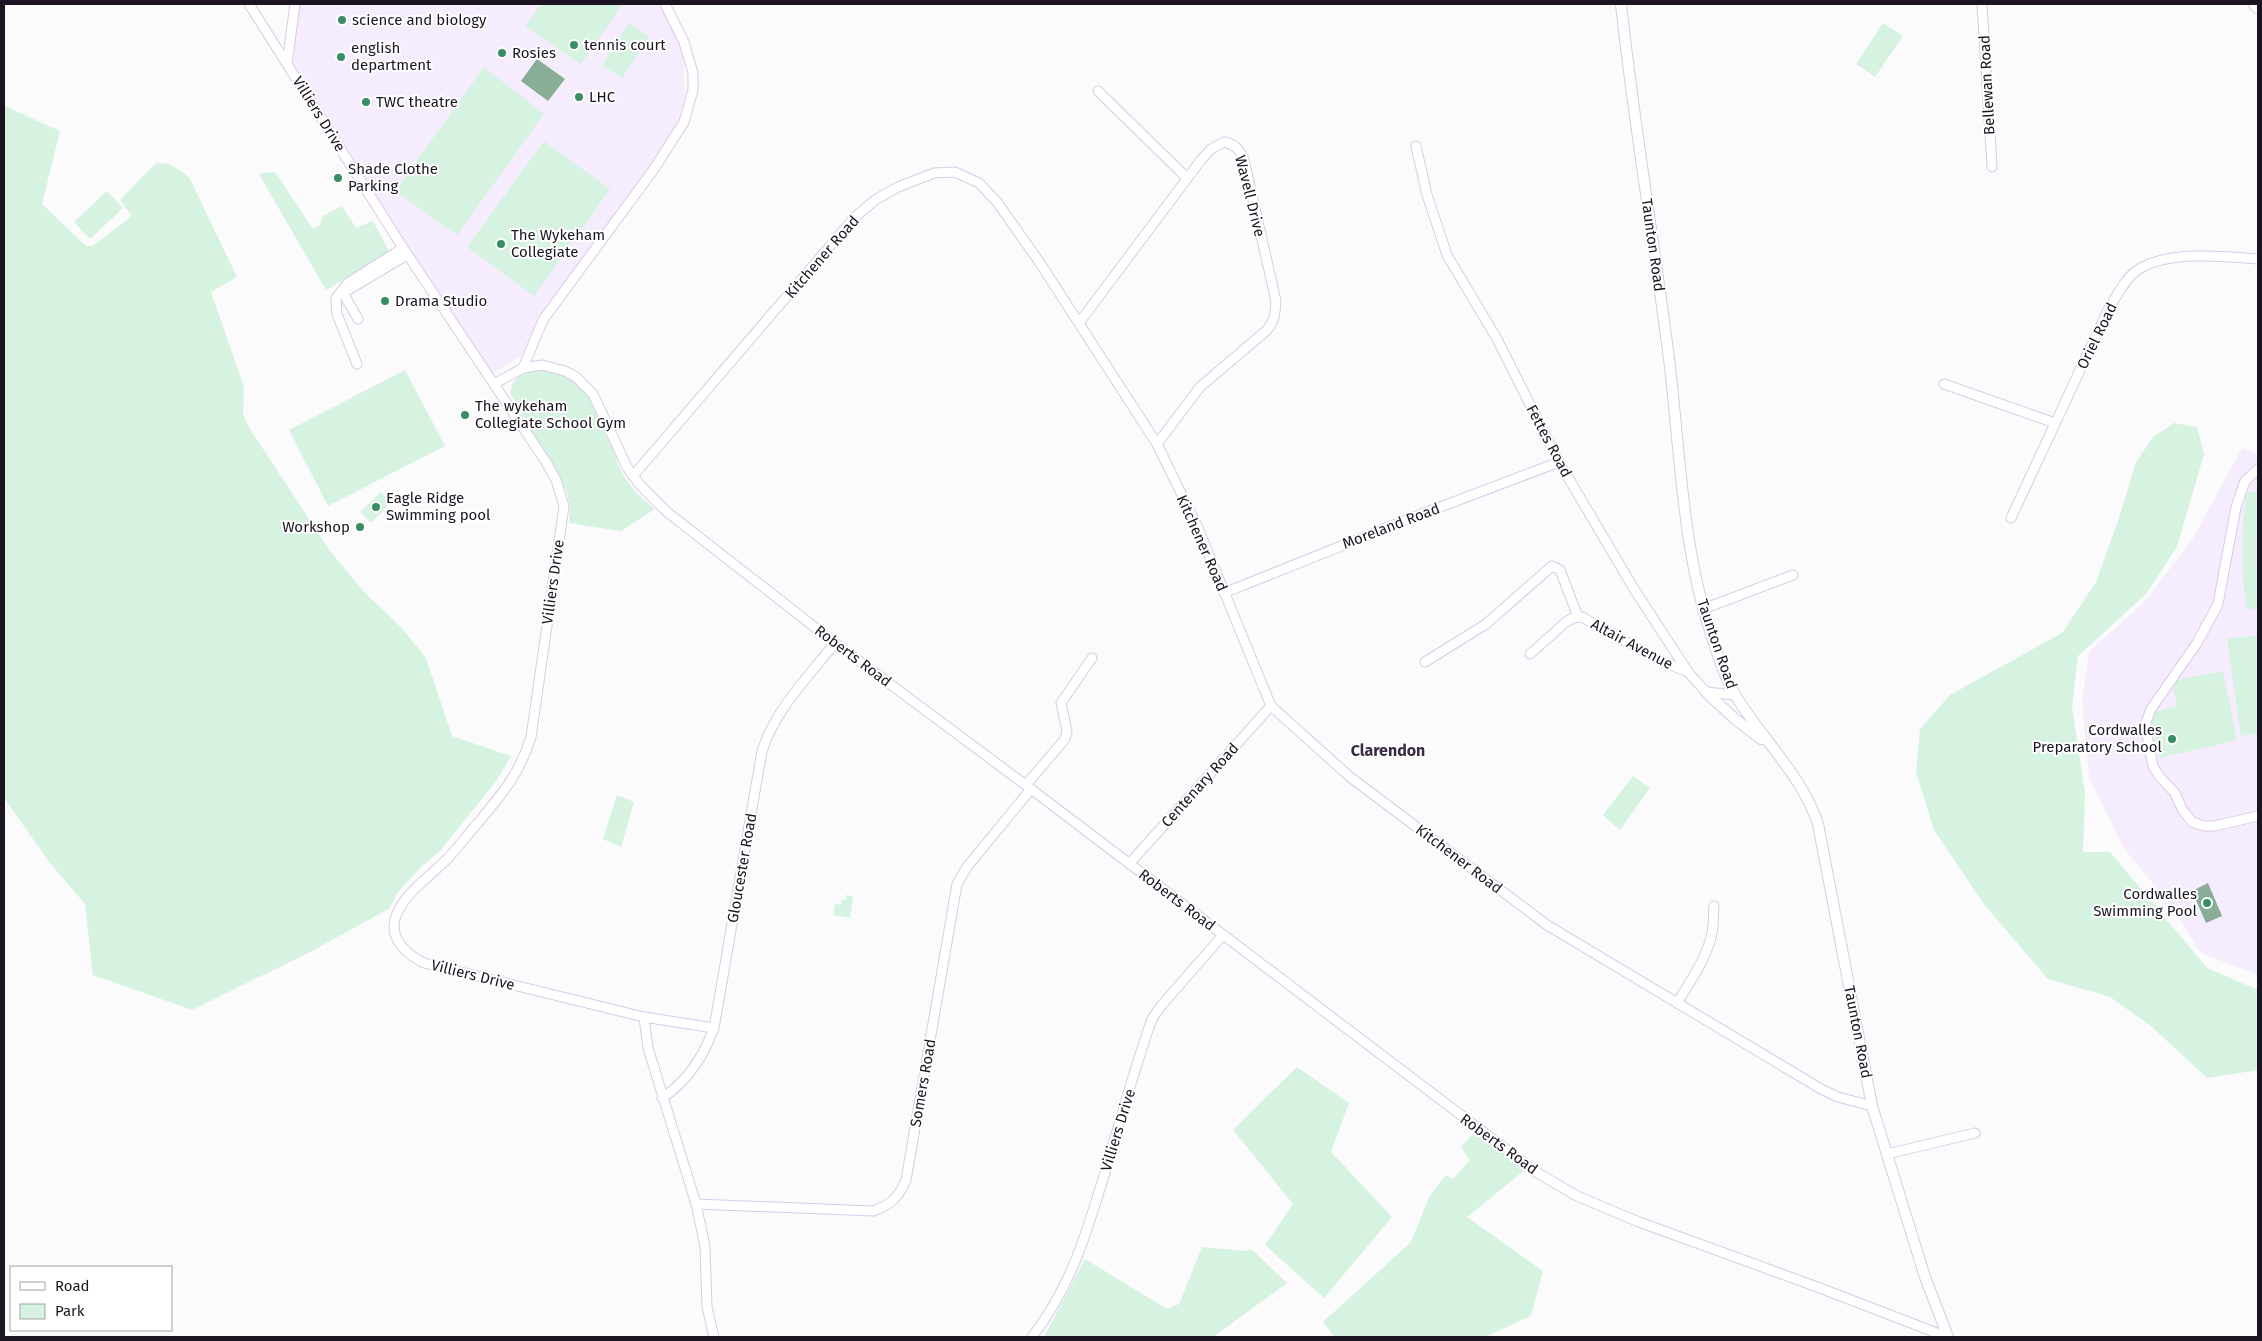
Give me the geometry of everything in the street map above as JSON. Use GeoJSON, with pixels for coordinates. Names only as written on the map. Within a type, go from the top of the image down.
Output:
{"type":"FeatureCollection","features":[{"type":"Feature","properties":{"kind":"street","name":"Villiers Drive"},"geometry":{"type":"LineString","coordinates":[[249,4],[405,252],[556,480],[564,506],[531,737],[512,782],[448,859],[405,900],[396,916],[394,932],[402,948],[424,964],[644,1017],[714,1028]]}},
{"type":"Feature","properties":{"kind":"street"},"geometry":{"type":"LineString","coordinates":[[287,64],[295,4]]}},
{"type":"Feature","properties":{"kind":"street"},"geometry":{"type":"LineString","coordinates":[[523,368],[543,320],[654,170],[684,122],[693,90],[693,73],[684,42],[665,4]]}},
{"type":"Feature","properties":{"kind":"street","name":"Taunton Road"},"geometry":{"type":"LineString","coordinates":[[1621,4],[1670,370],[1681,482],[1703,609],[1724,670],[1735,695],[1768,744],[1801,786],[1810,802],[1818,824],[1872,1106],[1925,1277],[1947,1337]]}},
{"type":"Feature","properties":{"kind":"street","name":"Bellewan Road"},"geometry":{"type":"LineString","coordinates":[[1982,4],[1992,167]]}},
{"type":"Feature","properties":{"kind":"street"},"geometry":{"type":"LineString","coordinates":[[1098,90],[1187,178]]}},
{"type":"Feature","properties":{"kind":"street","name":"Wavell Drive"},"geometry":{"type":"LineString","coordinates":[[1079,323],[1201,160],[1218,144],[1224,142],[1230,143],[1241,152],[1276,301],[1275,316],[1272,325],[1266,331],[1200,387],[1157,444]]}},
{"type":"Feature","properties":{"kind":"street","name":"Fettes Road"},"geometry":{"type":"LineString","coordinates":[[1416,146],[1427,195],[1447,255],[1497,339],[1559,462],[1634,589],[1688,672],[1706,692]]}},
{"type":"Feature","properties":{"kind":"street","name":"Kitchener Road"},"geometry":{"type":"LineString","coordinates":[[633,476],[854,218],[883,196],[934,173],[955,172],[969,177],[978,183],[997,202],[1038,260],[1157,444],[1198,528],[1271,706],[1350,777],[1547,925],[1821,1089],[1838,1097],[1872,1106]]}},
{"type":"Feature","properties":{"kind":"street"},"geometry":{"type":"LineString","coordinates":[[358,319],[343,293],[405,252]]}},
{"type":"Feature","properties":{"kind":"street"},"geometry":{"type":"LineString","coordinates":[[357,364],[337,314],[336,298],[348,283],[405,252]]}},
{"type":"Feature","properties":{"kind":"street","name":"Oriel Road"},"geometry":{"type":"LineString","coordinates":[[2011,518],[2109,308],[2123,285],[2135,272],[2147,264],[2161,260],[2197,257],[2258,259]]}},
{"type":"Feature","properties":{"kind":"street","name":"Roberts Road"},"geometry":{"type":"LineString","coordinates":[[494,384],[523,368],[542,365],[565,371],[585,385],[593,394],[607,421],[619,452],[633,476],[667,512],[835,643],[1536,1172],[1577,1196],[1639,1222],[1947,1337]]}},
{"type":"Feature","properties":{"kind":"street"},"geometry":{"type":"LineString","coordinates":[[1944,384],[2055,423]]}},
{"type":"Feature","properties":{"kind":"street","name":"Moreland Road"},"geometry":{"type":"LineString","coordinates":[[1224,593],[1406,520],[1559,462]]}},
{"type":"Feature","properties":{"kind":"street"},"geometry":{"type":"LineString","coordinates":[[2258,469],[2245,481],[2236,507],[2218,604],[2197,643],[2151,710],[2145,731],[2156,770],[2175,793],[2187,817],[2192,822],[2204,826],[2214,826],[2258,816]]}},
{"type":"Feature","properties":{"kind":"street"},"geometry":{"type":"LineString","coordinates":[[1425,662],[1486,624],[1552,566],[1560,570],[1578,617]]}},
{"type":"Feature","properties":{"kind":"street"},"geometry":{"type":"LineString","coordinates":[[1703,609],[1793,575]]}},
{"type":"Feature","properties":{"kind":"street","name":"Altair Avenue"},"geometry":{"type":"LineString","coordinates":[[1530,654],[1566,622],[1578,617],[1589,620],[1659,660],[1688,672]]}},
{"type":"Feature","properties":{"kind":"street","name":"Gloucester Road"},"geometry":{"type":"LineString","coordinates":[[662,1098],[674,1090],[696,1064],[706,1049],[714,1028],[762,751],[768,731],[835,643]]}},
{"type":"Feature","properties":{"kind":"street","name":"Somers Road"},"geometry":{"type":"LineString","coordinates":[[696,1204],[873,1211],[887,1206],[899,1196],[906,1180],[957,884],[967,866],[1065,739],[1067,731],[1061,703],[1092,658]]}},
{"type":"Feature","properties":{"kind":"street"},"geometry":{"type":"LineString","coordinates":[[1706,692],[1735,695]]}},
{"type":"Feature","properties":{"kind":"street"},"geometry":{"type":"LineString","coordinates":[[1706,692],[1768,744]]}},
{"type":"Feature","properties":{"kind":"street","name":"Centenary Road"},"geometry":{"type":"LineString","coordinates":[[1130,864],[1271,706]]}},
{"type":"Feature","properties":{"kind":"street"},"geometry":{"type":"LineString","coordinates":[[1676,1003],[1708,947],[1712,933],[1714,906]]}},
{"type":"Feature","properties":{"kind":"street","name":"Villiers Drive"},"geometry":{"type":"LineString","coordinates":[[1032,1337],[1046,1319],[1070,1276],[1088,1229],[1152,1019],[1161,1006],[1224,935]]}},
{"type":"Feature","properties":{"kind":"street"},"geometry":{"type":"LineString","coordinates":[[644,1017],[648,1048],[696,1204],[705,1246],[707,1307],[714,1337]]}},
{"type":"Feature","properties":{"kind":"street"},"geometry":{"type":"LineString","coordinates":[[1887,1154],[1975,1133]]}},
{"type":"Feature","properties":{"kind":"shaded area","name":"The Wykeham Collegiate"},"geometry":{"type":"Polygon","coordinates":[[[299,4],[662,4],[683,44],[685,98],[675,132],[521,356],[491,375],[287,64],[299,4]]]}},
{"type":"Feature","properties":{"kind":"shaded area"},"geometry":{"type":"Polygon","coordinates":[[[537,59],[565,79],[548,101],[521,81],[537,59]]]}},
{"type":"Feature","properties":{"kind":"shaded area","name":"Cordwalles Preparatory School"},"geometry":{"type":"Polygon","coordinates":[[[2242,448],[2258,454],[2258,975],[2201,953],[2174,910],[2123,847],[2089,777],[2082,701],[2089,652],[2145,601],[2192,540],[2242,448]]]}},
{"type":"Feature","properties":{"kind":"shaded area","name":"Cordwalles Swimming Pool"},"geometry":{"type":"Polygon","coordinates":[[[2208,883],[2222,916],[2206,923],[2192,891],[2208,883]]]}},
{"type":"Feature","properties":{"kind":"green space","name":"tennis court"},"geometry":{"type":"Polygon","coordinates":[[[541,4],[623,4],[581,64],[525,26],[541,4]]]}},
{"type":"Feature","properties":{"kind":"green space"},"geometry":{"type":"Polygon","coordinates":[[[629,23],[649,37],[622,78],[602,65],[629,23]]]}},
{"type":"Feature","properties":{"kind":"green space"},"geometry":{"type":"Polygon","coordinates":[[[1883,23],[1903,36],[1875,77],[1856,64],[1883,23]]]}},
{"type":"Feature","properties":{"kind":"green space"},"geometry":{"type":"Polygon","coordinates":[[[484,67],[544,114],[457,235],[395,191],[484,67]]]}},
{"type":"Feature","properties":{"kind":"green space"},"geometry":{"type":"Polygon","coordinates":[[[4,94],[5,106],[60,131],[42,204],[86,246],[93,246],[132,216],[120,200],[156,163],[170,164],[189,177],[237,277],[211,292],[244,387],[243,414],[250,429],[330,551],[365,593],[402,628],[426,658],[452,736],[511,756],[497,780],[440,851],[421,867],[397,893],[390,908],[312,951],[192,1010],[93,975],[85,904],[50,863],[4,798],[4,94]]]}},
{"type":"Feature","properties":{"kind":"green space"},"geometry":{"type":"Polygon","coordinates":[[[544,141],[610,189],[534,296],[467,247],[544,141]]]}},
{"type":"Feature","properties":{"kind":"green space"},"geometry":{"type":"Polygon","coordinates":[[[275,172],[313,229],[320,225],[323,216],[342,206],[356,228],[373,221],[390,253],[326,290],[259,174],[275,172]]]}},
{"type":"Feature","properties":{"kind":"green space"},"geometry":{"type":"Polygon","coordinates":[[[107,191],[123,208],[90,239],[74,222],[107,191]]]}},
{"type":"Feature","properties":{"kind":"green space"},"geometry":{"type":"Polygon","coordinates":[[[536,369],[566,377],[578,384],[587,394],[602,418],[625,479],[655,509],[621,531],[569,523],[570,508],[567,492],[511,395],[511,389],[518,377],[536,369]]]}},
{"type":"Feature","properties":{"kind":"green space"},"geometry":{"type":"Polygon","coordinates":[[[405,370],[445,446],[328,506],[289,430],[405,370]]]}},
{"type":"Feature","properties":{"kind":"green space"},"geometry":{"type":"Polygon","coordinates":[[[2174,423],[2197,427],[2204,454],[2177,547],[2146,594],[2078,656],[2072,707],[2085,793],[2083,852],[2110,852],[2207,968],[2258,990],[2258,1070],[2207,1078],[2151,1026],[2110,997],[2048,979],[1983,903],[1934,830],[1916,772],[1920,729],[1950,695],[2062,633],[2096,582],[2119,518],[2136,462],[2153,437],[2174,423]]]}},
{"type":"Feature","properties":{"kind":"green space"},"geometry":{"type":"Polygon","coordinates":[[[2258,491],[2258,610],[2247,608],[2242,550],[2246,493],[2258,491]]]}},
{"type":"Feature","properties":{"kind":"green space","name":"Eagle Ridge Swimming pool"},"geometry":{"type":"Polygon","coordinates":[[[381,492],[391,502],[371,523],[360,512],[381,492]]]}},
{"type":"Feature","properties":{"kind":"green space"},"geometry":{"type":"Polygon","coordinates":[[[2258,635],[2258,733],[2241,736],[2227,639],[2258,635]]]}},
{"type":"Feature","properties":{"kind":"green space"},"geometry":{"type":"Polygon","coordinates":[[[2223,671],[2237,740],[2160,758],[2149,713],[2177,706],[2172,681],[2223,671]]]}},
{"type":"Feature","properties":{"kind":"green space"},"geometry":{"type":"Polygon","coordinates":[[[1633,776],[1650,788],[1620,830],[1603,815],[1633,776]]]}},
{"type":"Feature","properties":{"kind":"green space"},"geometry":{"type":"Polygon","coordinates":[[[617,795],[634,802],[621,847],[603,839],[617,795]]]}},
{"type":"Feature","properties":{"kind":"green space"},"geometry":{"type":"Polygon","coordinates":[[[846,895],[853,896],[850,918],[833,915],[835,904],[841,905],[842,899],[846,900],[846,895]]]}},
{"type":"Feature","properties":{"kind":"green space"},"geometry":{"type":"Polygon","coordinates":[[[1297,1067],[1349,1103],[1331,1152],[1392,1217],[1324,1298],[1265,1245],[1293,1204],[1233,1130],[1297,1067]]]}},
{"type":"Feature","properties":{"kind":"green space"},"geometry":{"type":"Polygon","coordinates":[[[1474,1133],[1525,1170],[1467,1217],[1543,1271],[1531,1316],[1485,1337],[1335,1337],[1323,1322],[1411,1242],[1429,1197],[1446,1175],[1453,1179],[1470,1160],[1461,1147],[1474,1133]]]}},
{"type":"Feature","properties":{"kind":"green space"},"geometry":{"type":"Polygon","coordinates":[[[1202,1247],[1246,1251],[1251,1249],[1287,1283],[1213,1337],[1044,1337],[1085,1259],[1167,1309],[1179,1304],[1202,1247]]]}},
{"type":"Feature","properties":{"kind":"place","name":"science and biology"},"geometry":{"type":"Point","coordinates":[342,20]}},
{"type":"Feature","properties":{"kind":"place","name":"tennis court"},"geometry":{"type":"Point","coordinates":[574,45]}},
{"type":"Feature","properties":{"kind":"place","name":"Rosies"},"geometry":{"type":"Point","coordinates":[502,53]}},
{"type":"Feature","properties":{"kind":"place","name":"english department"},"geometry":{"type":"Point","coordinates":[341,57]}},
{"type":"Feature","properties":{"kind":"place","name":"LHC"},"geometry":{"type":"Point","coordinates":[579,97]}},
{"type":"Feature","properties":{"kind":"place","name":"TWC theatre"},"geometry":{"type":"Point","coordinates":[366,102]}},
{"type":"Feature","properties":{"kind":"place","name":"Shade Clothe Parking"},"geometry":{"type":"Point","coordinates":[338,178]}},
{"type":"Feature","properties":{"kind":"place","name":"The Wykeham Collegiate"},"geometry":{"type":"Point","coordinates":[501,244]}},
{"type":"Feature","properties":{"kind":"place","name":"Drama Studio"},"geometry":{"type":"Point","coordinates":[385,301]}},
{"type":"Feature","properties":{"kind":"place","name":"The wykeham Collegiate School Gym"},"geometry":{"type":"Point","coordinates":[465,415]}},
{"type":"Feature","properties":{"kind":"place","name":"Eagle Ridge Swimming pool"},"geometry":{"type":"Point","coordinates":[376,507]}},
{"type":"Feature","properties":{"kind":"place","name":"Workshop"},"geometry":{"type":"Point","coordinates":[360,527]}},
{"type":"Feature","properties":{"kind":"place","name":"Cordwalles Preparatory School"},"geometry":{"type":"Point","coordinates":[2172,739]}},
{"type":"Feature","properties":{"kind":"place","name":"Cordwalles Swimming Pool"},"geometry":{"type":"Point","coordinates":[2207,903]}},
{"type":"Feature","properties":{"kind":"district","name":"Clarendon"},"geometry":{"type":"Point","coordinates":[1388,750]}}]}
